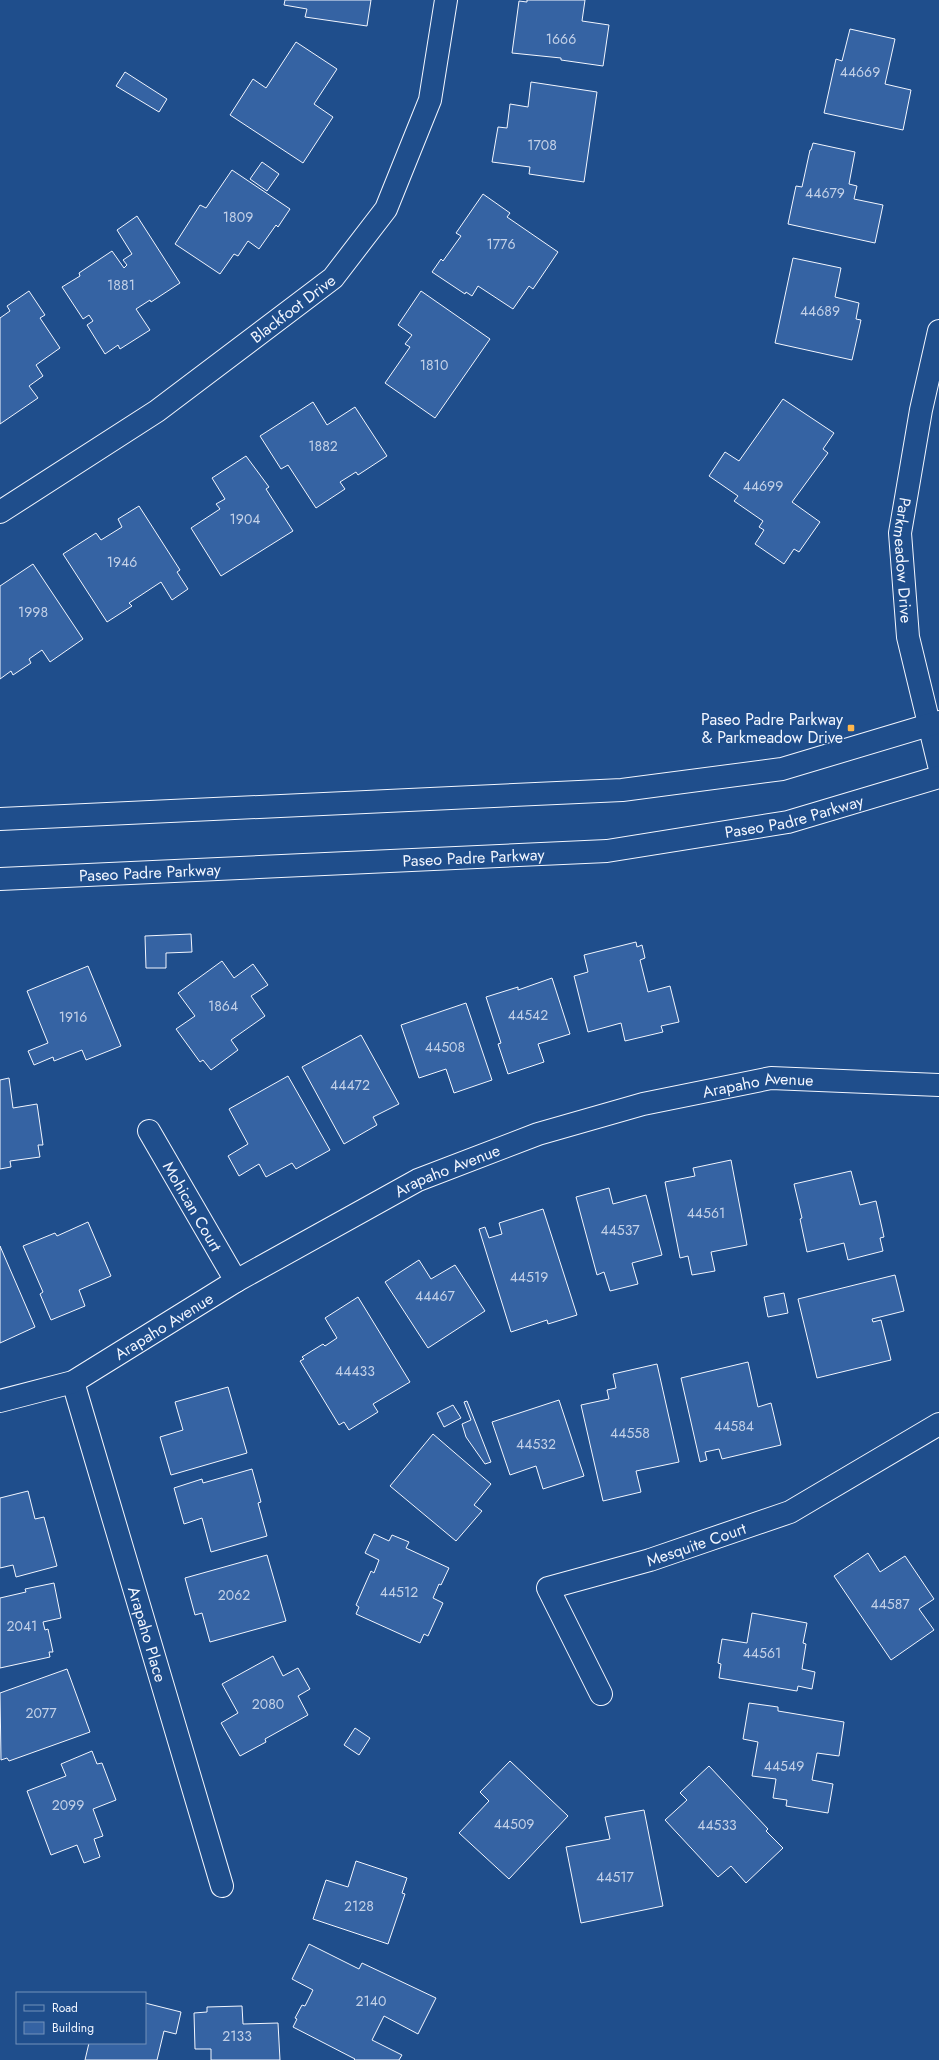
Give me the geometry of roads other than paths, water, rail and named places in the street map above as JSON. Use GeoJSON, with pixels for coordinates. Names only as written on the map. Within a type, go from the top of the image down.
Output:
{"type":"FeatureCollection","features":[{"type":"Feature","properties":{"kind":"street","name":"Blackfoot Drive"},"geometry":{"type":"LineString","coordinates":[[0,512],[157,411],[333,278],[386,209],[430,100],[446,0]]}},
{"type":"Feature","properties":{"kind":"street","name":"Parkmeadow Drive"},"geometry":{"type":"LineString","coordinates":[[939,331],[921,410],[900,533],[908,637],[934,724],[939,766]]}},
{"type":"Feature","properties":{"kind":"street"},"geometry":{"type":"LineString","coordinates":[[0,819],[622,790],[782,769],[934,724]]}},
{"type":"Feature","properties":{"kind":"street","name":"Paseo Padre Parkway"},"geometry":{"type":"LineString","coordinates":[[0,879],[607,851],[788,822],[939,778]]}},
{"type":"Feature","properties":{"kind":"street","name":"Arapaho Avenue"},"geometry":{"type":"LineString","coordinates":[[0,1400],[73,1382],[236,1281],[418,1180],[538,1134],[643,1104],[772,1078],[939,1085]]}},
{"type":"Feature","properties":{"kind":"street","name":"Mohican Court"},"geometry":{"type":"LineString","coordinates":[[149,1131],[236,1281]]}},
{"type":"Feature","properties":{"kind":"street","name":"Arapaho Place"},"geometry":{"type":"LineString","coordinates":[[73,1382],[222,1886]]}},
{"type":"Feature","properties":{"kind":"street","name":"Mesquite Court"},"geometry":{"type":"LineString","coordinates":[[601,1694],[548,1588],[650,1560],[790,1512],[939,1424]]}},
{"type":"Feature","properties":{"kind":"place","name":"Paseo Padre Parkway & Parkmeadow Drive"},"geometry":{"type":"Point","coordinates":[851,728]}}]}
